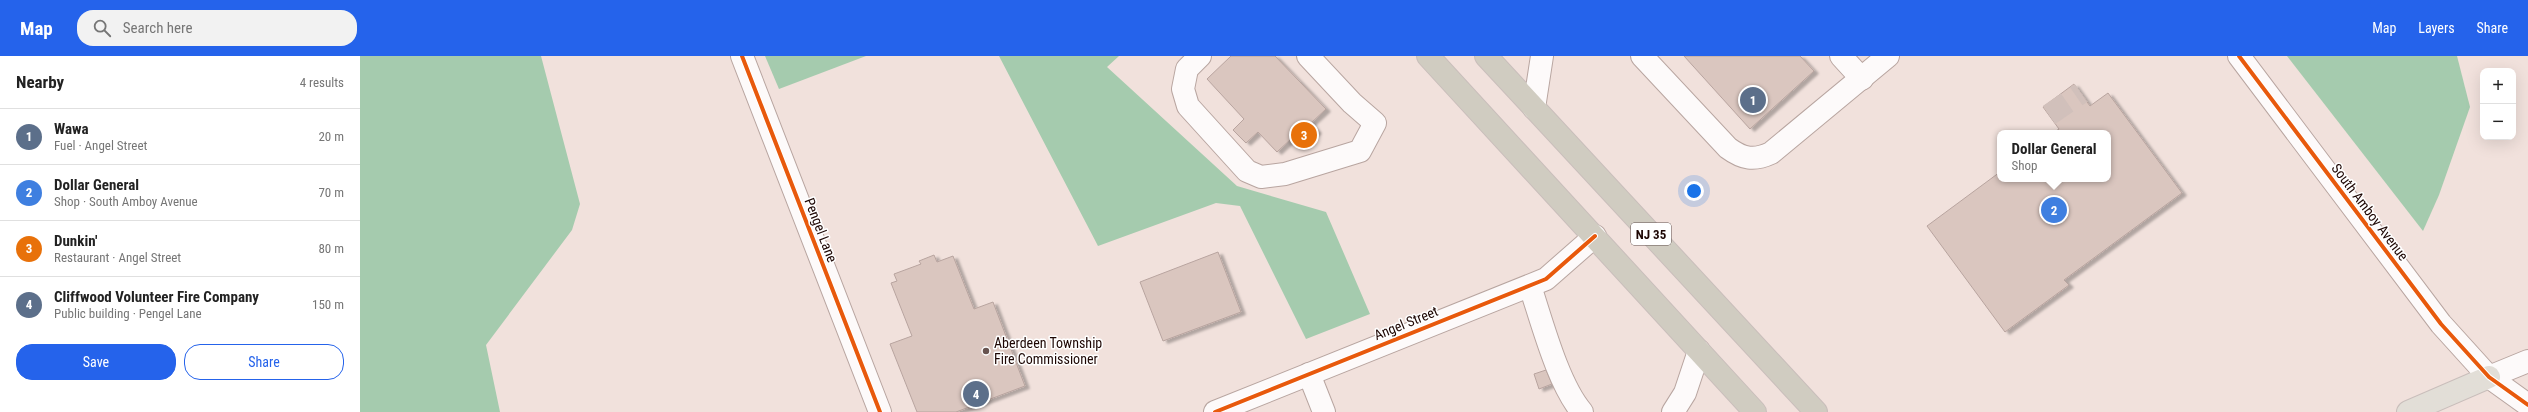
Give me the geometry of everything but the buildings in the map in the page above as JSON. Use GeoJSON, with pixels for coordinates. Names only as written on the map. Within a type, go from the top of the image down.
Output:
{"type":"FeatureCollection","features":[{"type":"Feature","properties":{"kind":"highway","name":"NJ 35"},"geometry":{"type":"LineString","coordinates":[[1428,56],[1595,236],[1755,412]]}},
{"type":"Feature","properties":{"kind":"highway","name":"NJ 35"},"geometry":{"type":"LineString","coordinates":[[1486,56],[1816,412]]}},
{"type":"Feature","properties":{"kind":"main road"},"geometry":{"type":"LineString","coordinates":[[2408,412],[2489,377]]}},
{"type":"Feature","properties":{"kind":"street","name":"Pengel Lane"},"geometry":{"type":"LineString","coordinates":[[742,56],[880,412]]}},
{"type":"Feature","properties":{"kind":"street"},"geometry":{"type":"LineString","coordinates":[[1200,56],[1187,68],[1183,89],[1188,106],[1247,170],[1261,177],[1285,174],[1360,151],[1375,123],[1352,103],[1308,56]]}},
{"type":"Feature","properties":{"kind":"street"},"geometry":{"type":"LineString","coordinates":[[1534,108],[1542,56]]}},
{"type":"Feature","properties":{"kind":"street"},"geometry":{"type":"LineString","coordinates":[[1642,56],[1728,148],[1738,156],[1748,158],[1760,158],[1771,153],[1888,56]]}},
{"type":"Feature","properties":{"kind":"street"},"geometry":{"type":"LineString","coordinates":[[1841,56],[1862,79]]}},
{"type":"Feature","properties":{"kind":"street","name":"South Amboy Avenue"},"geometry":{"type":"LineString","coordinates":[[2239,56],[2441,324],[2489,377],[2528,405]]}},
{"type":"Feature","properties":{"kind":"street","name":"Angel Street"},"geometry":{"type":"LineString","coordinates":[[1215,412],[1546,279],[1561,268],[1595,236]]}},
{"type":"Feature","properties":{"kind":"street"},"geometry":{"type":"LineString","coordinates":[[1530,286],[1563,378],[1575,404],[1582,412]]}},
{"type":"Feature","properties":{"kind":"street"},"geometry":{"type":"LineString","coordinates":[[1673,412],[1685,393],[1700,351]]}},
{"type":"Feature","properties":{"kind":"street"},"geometry":{"type":"LineString","coordinates":[[2489,377],[2528,361]]}},
{"type":"Feature","properties":{"kind":"street"},"geometry":{"type":"LineString","coordinates":[[1308,374],[1324,412]]}},
{"type":"Feature","properties":{"kind":"green space"},"geometry":{"type":"Polygon","coordinates":[[[360,56],[541,56],[580,204],[572,230],[486,345],[500,412],[360,412],[360,56]]]}},
{"type":"Feature","properties":{"kind":"green space"},"geometry":{"type":"Polygon","coordinates":[[[765,56],[866,56],[779,89],[765,56]]]}},
{"type":"Feature","properties":{"kind":"green space"},"geometry":{"type":"Polygon","coordinates":[[[999,56],[1119,56],[1107,67],[1237,186],[1326,212],[1370,314],[1306,339],[1240,206],[1216,203],[1098,246],[999,56]]]}},
{"type":"Feature","properties":{"kind":"green space"},"geometry":{"type":"Polygon","coordinates":[[[2287,56],[2457,56],[2470,107],[2439,195],[2423,231],[2287,56]]]}},
{"type":"Feature","properties":{"kind":"tunnel"},"geometry":{"type":"LineString","coordinates":[[2049,115],[2081,93]]}},
{"type":"Feature","properties":{"kind":"cycle path"},"geometry":{"type":"LineString","coordinates":[[742,56],[880,412]]}},
{"type":"Feature","properties":{"kind":"cycle path"},"geometry":{"type":"LineString","coordinates":[[2239,56],[2441,324],[2489,377],[2528,405]]}},
{"type":"Feature","properties":{"kind":"cycle path"},"geometry":{"type":"LineString","coordinates":[[1215,412],[1546,279],[1595,236]]}},
{"type":"Feature","properties":{"kind":"place","name":"Wawa"},"geometry":{"type":"Point","coordinates":[1753,100]}},
{"type":"Feature","properties":{"kind":"place","name":"Dunkin'"},"geometry":{"type":"Point","coordinates":[1304,135]}},
{"type":"Feature","properties":{"kind":"place","name":"Dollar General"},"geometry":{"type":"Point","coordinates":[2054,210]}},
{"type":"Feature","properties":{"kind":"place","name":"Aberdeen Township Fire Commissioner"},"geometry":{"type":"Point","coordinates":[986,351]}},
{"type":"Feature","properties":{"kind":"place","name":"Cliffwood Volunteer Fire Company"},"geometry":{"type":"Point","coordinates":[976,394]}}]}
